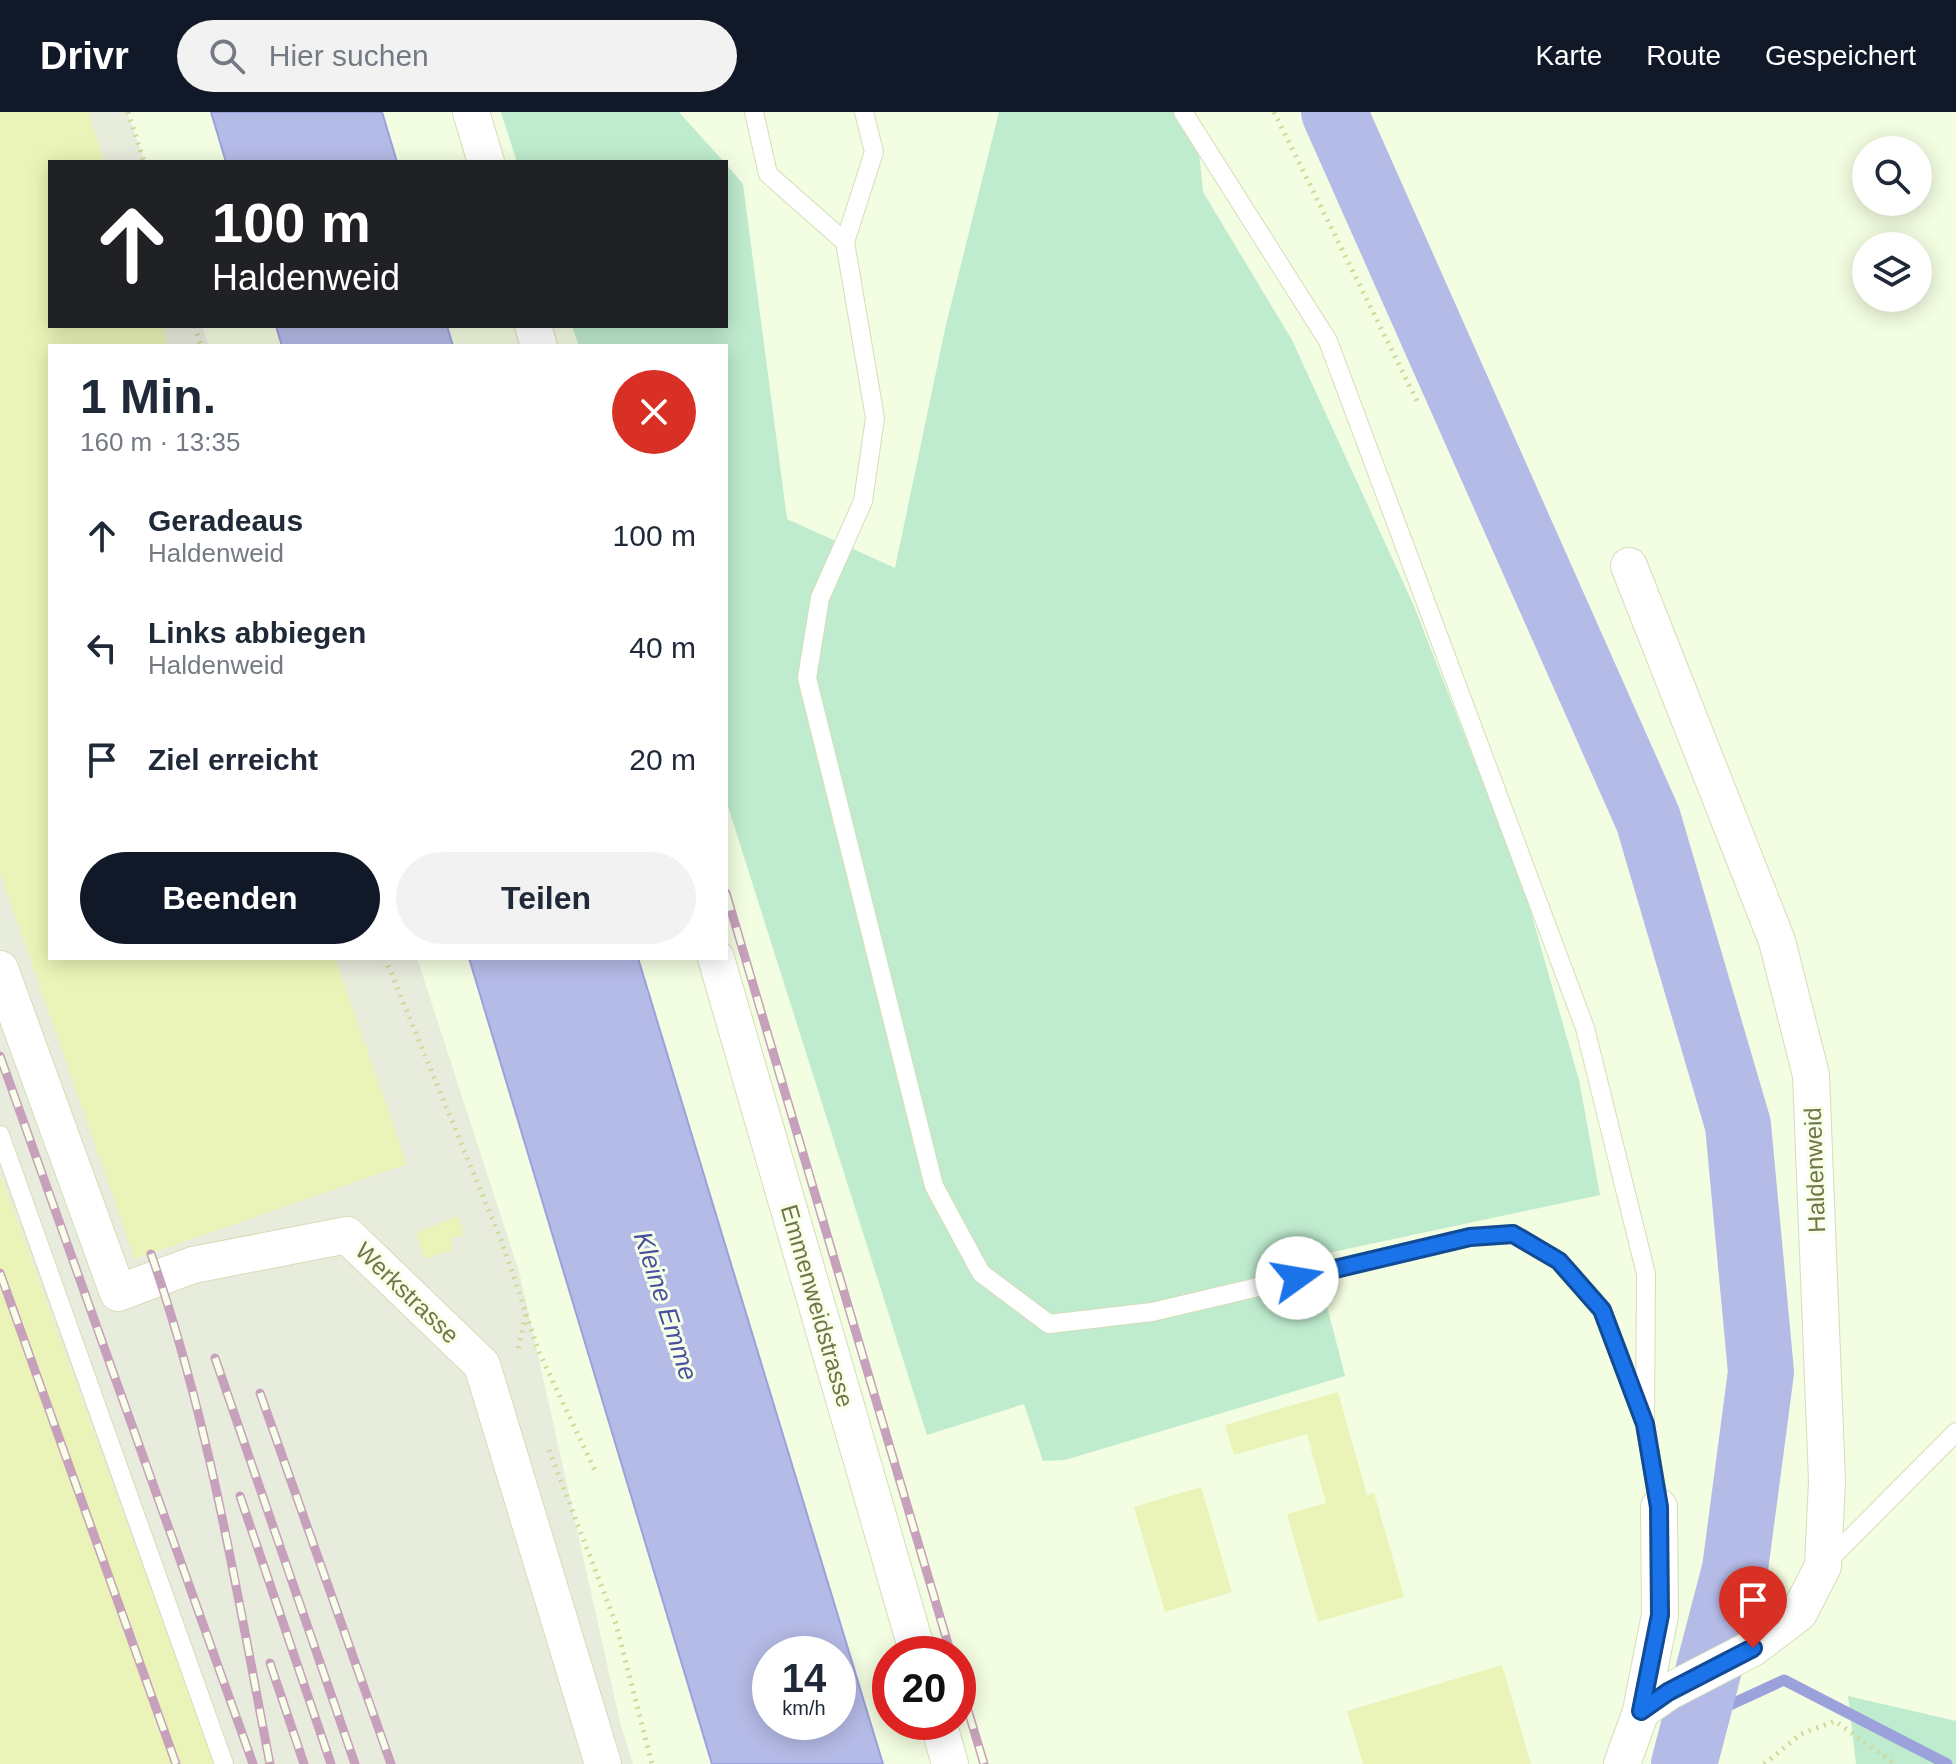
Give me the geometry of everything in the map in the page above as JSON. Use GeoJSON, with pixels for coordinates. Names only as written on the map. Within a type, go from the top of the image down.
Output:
{"type":"FeatureCollection","features":[{"type":"Feature","properties":{"kind":"street"},"geometry":{"type":"LineString","coordinates":[[471,112],[485,160]]}},
{"type":"Feature","properties":{"kind":"street","name":"Haldenweid"},"geometry":{"type":"LineString","coordinates":[[1629,566],[1777,941],[1811,1075],[1827,1481],[1823,1566],[1799,1613],[1753,1648],[1654,1701]]}},
{"type":"Feature","properties":{"kind":"street","name":"Emmenweidstrasse"},"geometry":{"type":"LineString","coordinates":[[717,960],[913,1636]]}},
{"type":"Feature","properties":{"kind":"street","name":"Werkstrasse"},"geometry":{"type":"LineString","coordinates":[[0,969],[118,1293],[193,1265],[347,1235],[482,1365],[603,1764]]}},
{"type":"Feature","properties":{"kind":"street"},"geometry":{"type":"LineString","coordinates":[[1622,1764],[1654,1701],[1660,1615],[1659,1507]]}},
{"type":"Feature","properties":{"kind":"street"},"geometry":{"type":"LineString","coordinates":[[943,1740],[950,1764]]}},
{"type":"Feature","properties":{"kind":"lane"},"geometry":{"type":"LineString","coordinates":[[754,112],[768,174],[845,242]]}},
{"type":"Feature","properties":{"kind":"lane"},"geometry":{"type":"LineString","coordinates":[[864,112],[874,152],[845,242],[875,418],[863,501],[820,598],[807,678],[934,1186],[981,1273],[1049,1324],[1152,1312],[1470,1237],[1513,1234],[1559,1261],[1602,1310],[1645,1424]]}},
{"type":"Feature","properties":{"kind":"lane"},"geometry":{"type":"LineString","coordinates":[[1183,112],[1328,341],[1585,1028],[1646,1274],[1645,1424],[1659,1507]]}},
{"type":"Feature","properties":{"kind":"lane"},"geometry":{"type":"LineString","coordinates":[[0,1135],[224,1764]]}},
{"type":"Feature","properties":{"kind":"lane"},"geometry":{"type":"LineString","coordinates":[[1823,1566],[1956,1432]]}},
{"type":"Feature","properties":{"kind":"path"},"geometry":{"type":"LineString","coordinates":[[128,112],[143,160]]}},
{"type":"Feature","properties":{"kind":"path"},"geometry":{"type":"LineString","coordinates":[[1274,112],[1419,405]]}},
{"type":"Feature","properties":{"kind":"path"},"geometry":{"type":"LineString","coordinates":[[386,960],[501,1240],[539,1352],[597,1475]]}},
{"type":"Feature","properties":{"kind":"path"},"geometry":{"type":"LineString","coordinates":[[515,1362],[526,1313]]}},
{"type":"Feature","properties":{"kind":"path"},"geometry":{"type":"LineString","coordinates":[[543,1435],[616,1624],[652,1764]]}},
{"type":"Feature","properties":{"kind":"path"},"geometry":{"type":"LineString","coordinates":[[1764,1764],[1801,1734],[1835,1721],[1895,1764]]}},
{"type":"Feature","properties":{"kind":"shaded area"},"geometry":{"type":"Polygon","coordinates":[[[0,112],[127,112],[144,160],[48,160],[48,328],[203,328],[208,344],[48,344],[48,960],[418,960],[520,1275],[620,1722],[633,1764],[0,1764],[0,112]]]}},
{"type":"Feature","properties":{"kind":"green space"},"geometry":{"type":"Polygon","coordinates":[[[501,112],[679,112],[722,160],[516,160],[501,112]]]}},
{"type":"Feature","properties":{"kind":"green space"},"geometry":{"type":"Polygon","coordinates":[[[999,112],[1195,112],[1203,192],[1292,340],[1414,606],[1523,885],[1579,1080],[1600,1195],[1314,1256],[1345,1376],[1065,1460],[1043,1461],[1024,1404],[927,1435],[728,806],[728,344],[578,344],[573,328],[728,328],[728,166],[743,184],[787,519],[895,568],[945,329],[999,112]]]}},
{"type":"Feature","properties":{"kind":"green space"},"geometry":{"type":"Polygon","coordinates":[[[1848,1696],[1956,1721],[1956,1764],[1856,1764],[1848,1696]]]}},
{"type":"Feature","properties":{"kind":"water"},"geometry":{"type":"Polygon","coordinates":[[[211,112],[382,112],[396,160],[225,160],[211,112]]]}},
{"type":"Feature","properties":{"kind":"water"},"geometry":{"type":"Polygon","coordinates":[[[277,328],[448,328],[452,344],[281,344],[277,328]]]}},
{"type":"Feature","properties":{"kind":"water","name":"Kleine Emme"},"geometry":{"type":"Polygon","coordinates":[[[470,960],[639,960],[844,1636],[752,1636],[752,1740],[856,1740],[856,1675],[872,1728],[872,1740],[876,1740],[883,1764],[712,1764],[470,960]]]}},
{"type":"Feature","properties":{"kind":"building"},"geometry":{"type":"Polygon","coordinates":[[[0,112],[88,112],[104,160],[48,160],[48,328],[163,328],[168,344],[48,344],[48,960],[336,960],[407,1164],[135,1259],[0,873],[0,112]]]}},
{"type":"Feature","properties":{"kind":"building"},"geometry":{"type":"Polygon","coordinates":[[[0,1173],[214,1764],[0,1764],[0,1173]]]}},
{"type":"Feature","properties":{"kind":"building"},"geometry":{"type":"Polygon","coordinates":[[[458,1216],[464,1235],[450,1239],[453,1250],[424,1259],[416,1233],[458,1216]]]}},
{"type":"Feature","properties":{"kind":"building"},"geometry":{"type":"Polygon","coordinates":[[[1338,1392],[1367,1495],[1374,1493],[1404,1597],[1318,1622],[1287,1514],[1326,1503],[1307,1434],[1234,1455],[1225,1425],[1338,1392]]]}},
{"type":"Feature","properties":{"kind":"building"},"geometry":{"type":"Polygon","coordinates":[[[1201,1487],[1232,1592],[1165,1612],[1134,1507],[1201,1487]]]}},
{"type":"Feature","properties":{"kind":"building"},"geometry":{"type":"Polygon","coordinates":[[[1502,1665],[1531,1764],[1363,1764],[1347,1711],[1502,1665]]]}},
{"type":"Feature","properties":{"kind":"waterway"},"geometry":{"type":"LineString","coordinates":[[1334,112],[1648,819],[1738,1125],[1761,1372],[1735,1569],[1684,1764]]}},
{"type":"Feature","properties":{"kind":"waterway"},"geometry":{"type":"LineString","coordinates":[[1695,1721],[1784,1680],[1947,1764]]}},
{"type":"Feature","properties":{"kind":"railway"},"geometry":{"type":"LineString","coordinates":[[728,900],[946,1636]]}},
{"type":"Feature","properties":{"kind":"railway"},"geometry":{"type":"LineString","coordinates":[[0,1056],[253,1764]]}},
{"type":"Feature","properties":{"kind":"railway"},"geometry":{"type":"LineString","coordinates":[[151,1254],[189,1379],[220,1507],[270,1764]]}},
{"type":"Feature","properties":{"kind":"railway"},"geometry":{"type":"LineString","coordinates":[[0,1273],[176,1764]]}},
{"type":"Feature","properties":{"kind":"railway"},"geometry":{"type":"LineString","coordinates":[[215,1358],[355,1764]]}},
{"type":"Feature","properties":{"kind":"railway"},"geometry":{"type":"LineString","coordinates":[[260,1393],[391,1764]]}},
{"type":"Feature","properties":{"kind":"railway"},"geometry":{"type":"LineString","coordinates":[[240,1496],[331,1764]]}},
{"type":"Feature","properties":{"kind":"railway"},"geometry":{"type":"LineString","coordinates":[[270,1663],[304,1764]]}},
{"type":"Feature","properties":{"kind":"railway"},"geometry":{"type":"LineString","coordinates":[[976,1737],[984,1764]]}},
{"type":"Feature","properties":{"kind":"route"},"geometry":{"type":"LineString","coordinates":[[1297,1278],[1470,1237],[1513,1234],[1559,1261],[1602,1310],[1645,1424],[1659,1507],[1660,1615],[1641,1711],[1668,1692],[1753,1648]]}}]}
